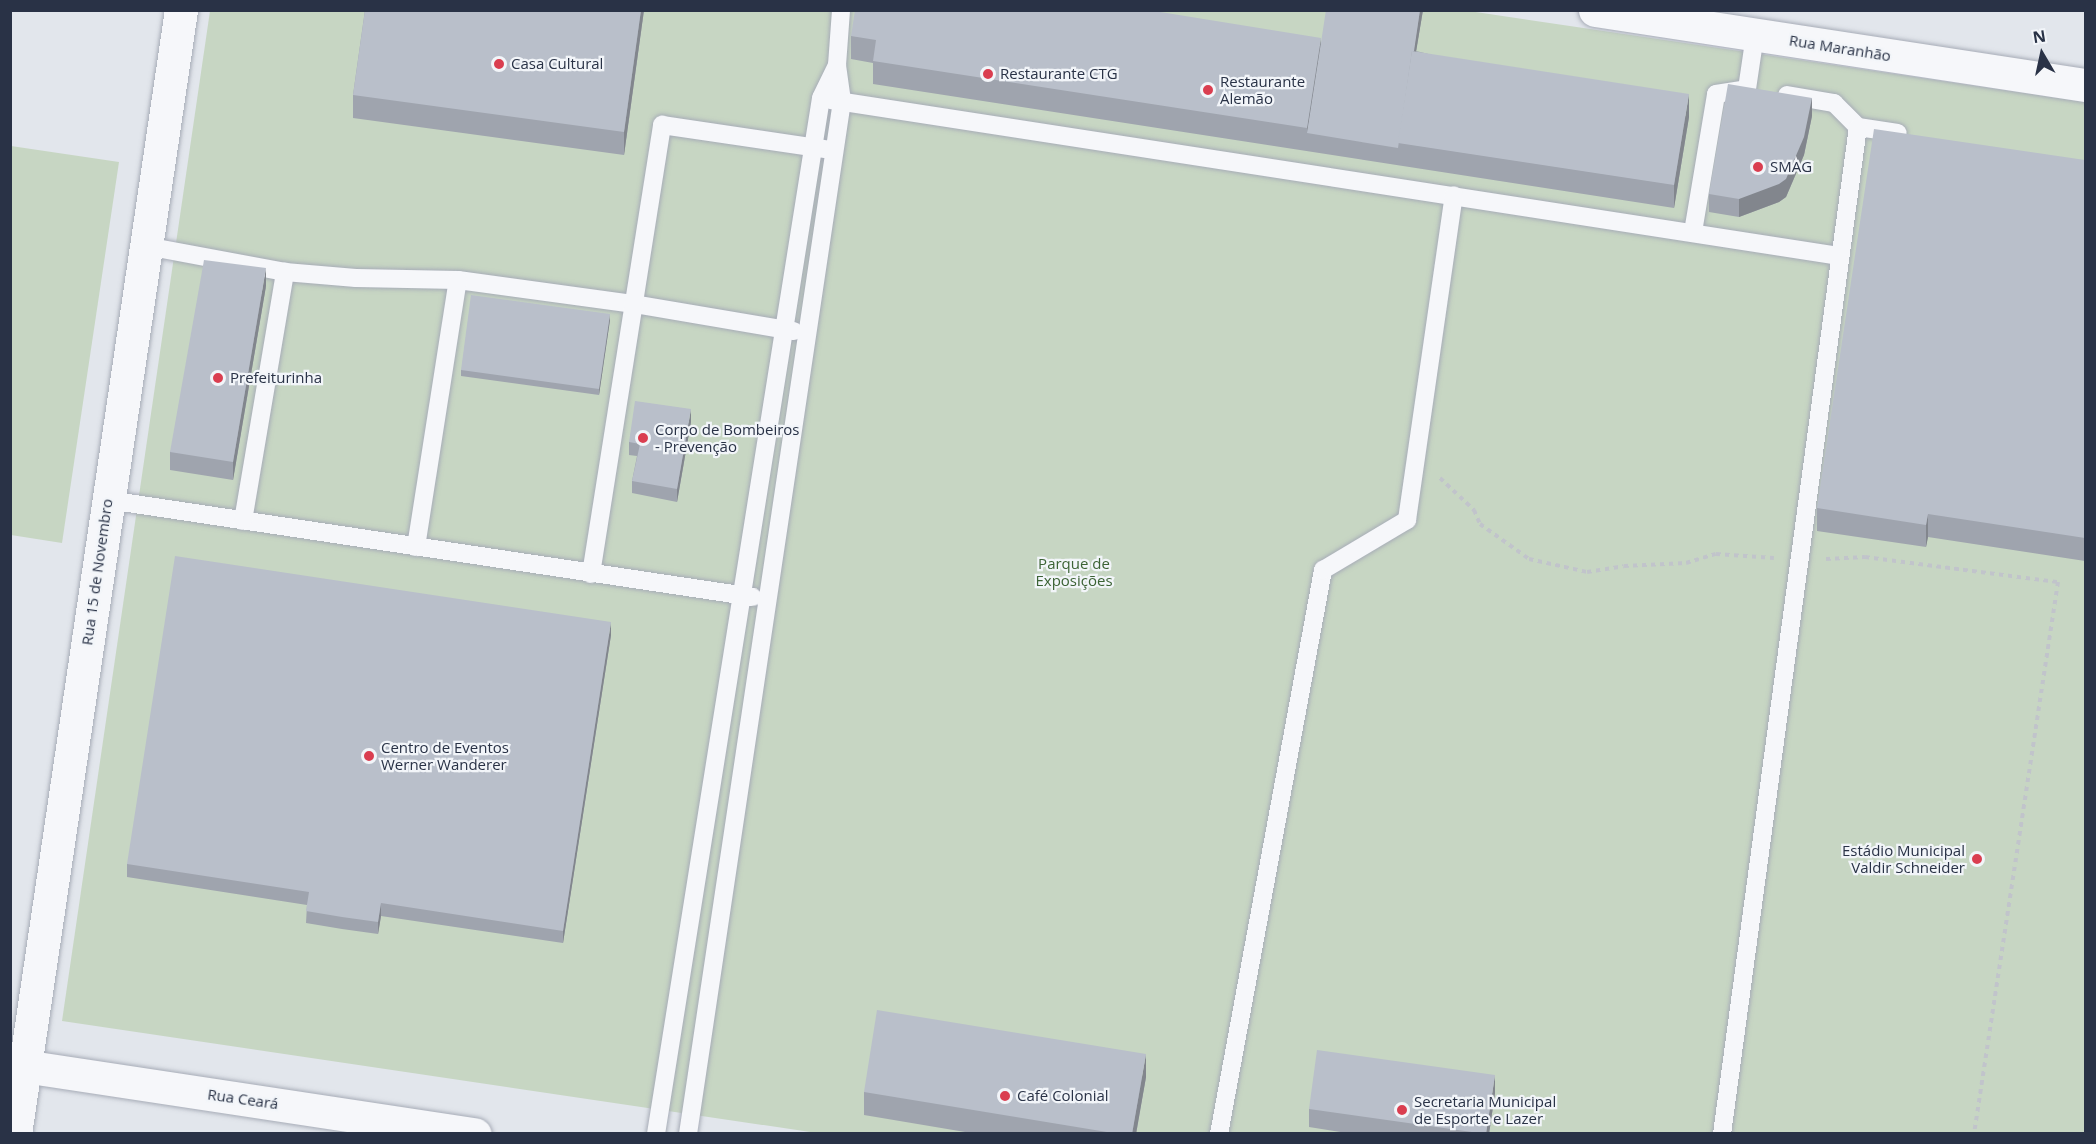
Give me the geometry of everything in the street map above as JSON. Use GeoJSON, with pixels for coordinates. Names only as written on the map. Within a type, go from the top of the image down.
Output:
{"type":"FeatureCollection","features":[{"type":"Feature","properties":{"kind":"street","name":"Rua 15 de Novembro"},"geometry":{"type":"LineString","coordinates":[[15,1134],[17,1065],[108,500],[181,10]]}},
{"type":"Feature","properties":{"kind":"street","name":"Rua Maranhão"},"geometry":{"type":"LineString","coordinates":[[1595,10],[2085,85]]}},
{"type":"Feature","properties":{"kind":"street","name":"Rua Ceará"},"geometry":{"type":"LineString","coordinates":[[17,1065],[475,1134]]}},
{"type":"Feature","properties":{"kind":"lane"},"geometry":{"type":"LineString","coordinates":[[688,1134],[766,598],[842,101],[837,65],[841,10]]}},
{"type":"Feature","properties":{"kind":"lane"},"geometry":{"type":"LineString","coordinates":[[1747,89],[1755,35]]}},
{"type":"Feature","properties":{"kind":"lane"},"geometry":{"type":"LineString","coordinates":[[656,1134],[820,98],[837,65]]}},
{"type":"Feature","properties":{"kind":"lane"},"geometry":{"type":"LineString","coordinates":[[1692,232],[1716,94],[1747,89],[1834,103],[1858,127],[1915,136]]}},
{"type":"Feature","properties":{"kind":"lane"},"geometry":{"type":"LineString","coordinates":[[820,98],[1840,256]]}},
{"type":"Feature","properties":{"kind":"lane"},"geometry":{"type":"LineString","coordinates":[[591,573],[662,124],[835,151]]}},
{"type":"Feature","properties":{"kind":"lane"},"geometry":{"type":"LineString","coordinates":[[1722,1134],[1858,127]]}},
{"type":"Feature","properties":{"kind":"lane"},"geometry":{"type":"LineString","coordinates":[[1219,1134],[1323,570],[1407,520],[1454,195]]}},
{"type":"Feature","properties":{"kind":"lane"},"geometry":{"type":"LineString","coordinates":[[146,246],[285,272],[357,279],[458,280],[634,304],[807,333]]}},
{"type":"Feature","properties":{"kind":"lane"},"geometry":{"type":"LineString","coordinates":[[243,521],[285,272]]}},
{"type":"Feature","properties":{"kind":"lane"},"geometry":{"type":"LineString","coordinates":[[416,547],[458,280]]}},
{"type":"Feature","properties":{"kind":"lane"},"geometry":{"type":"LineString","coordinates":[[108,500],[766,598]]}},
{"type":"Feature","properties":{"kind":"path"},"geometry":{"type":"LineString","coordinates":[[1417,457],[1474,510],[1480,524],[1529,559],[1587,572],[1624,566],[1686,563],[1716,554],[1800,560],[1865,557],[2058,582],[1974,1134]]}},
{"type":"Feature","properties":{"kind":"green space","name":"Parque de Exposições"},"geometry":{"type":"Polygon","coordinates":[[[210,11],[1469,11],[2085,102],[2085,1133],[817,1133],[62,1021],[210,11]]]}},
{"type":"Feature","properties":{"kind":"green space"},"geometry":{"type":"Polygon","coordinates":[[[11,146],[119,162],[62,543],[11,535],[11,146]]]}},
{"type":"Feature","properties":{"kind":"building","name":"Casa Cultural"},"geometry":{"type":"Polygon","coordinates":[[[365,10],[641,10],[624,132],[353,95],[365,10]]]}},
{"type":"Feature","properties":{"kind":"building"},"geometry":{"type":"Polygon","coordinates":[[[855,10],[1148,10],[1321,38],[1307,128],[873,61],[876,40],[851,36],[855,10]]]}},
{"type":"Feature","properties":{"kind":"building"},"geometry":{"type":"Polygon","coordinates":[[[1326,10],[1420,10],[1398,148],[1307,133],[1326,10]]]}},
{"type":"Feature","properties":{"kind":"building"},"geometry":{"type":"Polygon","coordinates":[[[1412,51],[1689,94],[1674,185],[1398,143],[1412,51]]]}},
{"type":"Feature","properties":{"kind":"building","name":"SMAG"},"geometry":{"type":"Polygon","coordinates":[[[1728,84],[1812,98],[1804,137],[1786,179],[1779,184],[1739,199],[1709,194],[1728,84]]]}},
{"type":"Feature","properties":{"kind":"building"},"geometry":{"type":"Polygon","coordinates":[[[1874,129],[2085,160],[2085,538],[1928,514],[1926,525],[1817,508],[1874,129]]]}},
{"type":"Feature","properties":{"kind":"building","name":"Prefeiturinha"},"geometry":{"type":"Polygon","coordinates":[[[204,260],[266,268],[233,462],[170,452],[204,260]]]}},
{"type":"Feature","properties":{"kind":"building"},"geometry":{"type":"Polygon","coordinates":[[[471,295],[610,314],[599,389],[461,370],[471,295]]]}},
{"type":"Feature","properties":{"kind":"building"},"geometry":{"type":"Polygon","coordinates":[[[635,401],[691,409],[677,489],[632,481],[640,444],[629,442],[635,401]]]}},
{"type":"Feature","properties":{"kind":"building","name":"Centro de Eventos Werner Wanderer"},"geometry":{"type":"Polygon","coordinates":[[[175,556],[611,622],[563,931],[381,903],[378,922],[342,917],[306,911],[309,892],[127,864],[175,556]]]}},
{"type":"Feature","properties":{"kind":"building","name":"Café Colonial"},"geometry":{"type":"Polygon","coordinates":[[[877,1010],[1146,1054],[1132,1134],[1119,1134],[864,1092],[877,1010]]]}},
{"type":"Feature","properties":{"kind":"building","name":"Secretaria Municipal de Esporte e Lazer"},"geometry":{"type":"Polygon","coordinates":[[[1317,1050],[1495,1075],[1486,1134],[1309,1109],[1317,1050]]]}},
{"type":"Feature","properties":{"kind":"place","name":"Casa Cultural"},"geometry":{"type":"Point","coordinates":[499,64]}},
{"type":"Feature","properties":{"kind":"place","name":"Restaurante CTG"},"geometry":{"type":"Point","coordinates":[988,74]}},
{"type":"Feature","properties":{"kind":"place","name":"Restaurante Alemão"},"geometry":{"type":"Point","coordinates":[1208,90]}},
{"type":"Feature","properties":{"kind":"place","name":"SMAG"},"geometry":{"type":"Point","coordinates":[1758,167]}},
{"type":"Feature","properties":{"kind":"place","name":"Prefeiturinha"},"geometry":{"type":"Point","coordinates":[218,378]}},
{"type":"Feature","properties":{"kind":"place","name":"Corpo de Bombeiros - Prevenção"},"geometry":{"type":"Point","coordinates":[643,438]}},
{"type":"Feature","properties":{"kind":"place","name":"Centro de Eventos Werner Wanderer"},"geometry":{"type":"Point","coordinates":[369,756]}},
{"type":"Feature","properties":{"kind":"place","name":"Estádio Municipal Valdir Schneider"},"geometry":{"type":"Point","coordinates":[1977,859]}},
{"type":"Feature","properties":{"kind":"place","name":"Café Colonial"},"geometry":{"type":"Point","coordinates":[1005,1096]}},
{"type":"Feature","properties":{"kind":"place","name":"Secretaria Municipal de Esporte e Lazer"},"geometry":{"type":"Point","coordinates":[1402,1110]}}]}
